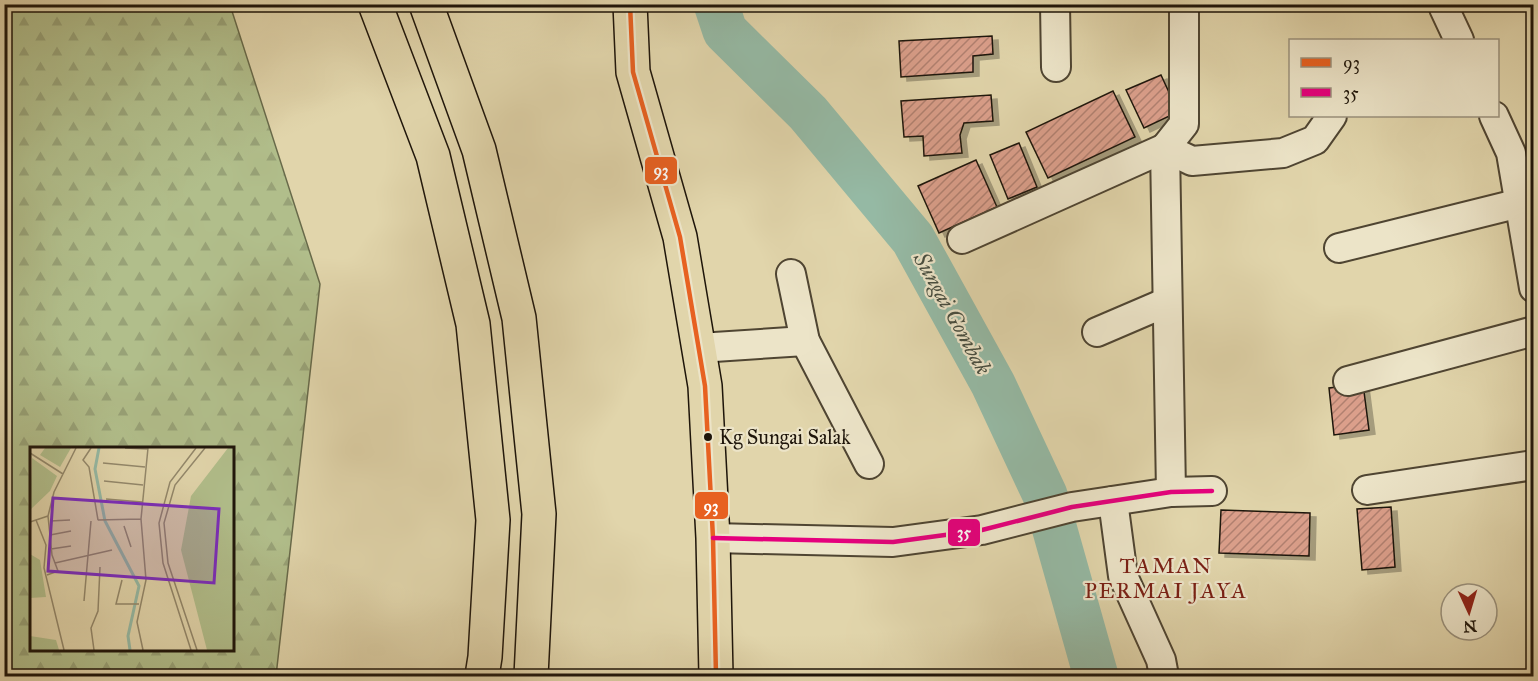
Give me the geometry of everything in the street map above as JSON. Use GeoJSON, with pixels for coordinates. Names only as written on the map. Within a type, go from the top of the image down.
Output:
{"type":"FeatureCollection","features":[{"type":"Feature","properties":{"kind":"main road"},"geometry":{"type":"LineString","coordinates":[[375,4],[433,156],[473,324],[494,520],[482,676]]}},
{"type":"Feature","properties":{"kind":"main road"},"geometry":{"type":"LineString","coordinates":[[426,4],[479,150],[519,318],[539,514],[531,676]]}},
{"type":"Feature","properties":{"kind":"main road"},"geometry":{"type":"LineString","coordinates":[[630,4],[633,72],[680,237],[705,386],[714,538],[716,676]]}},
{"type":"Feature","properties":{"kind":"street"},"geometry":{"type":"LineString","coordinates":[[1055,4],[1056,67]]}},
{"type":"Feature","properties":{"kind":"street"},"geometry":{"type":"LineString","coordinates":[[962,239],[1164,148],[1184,124],[1184,4]]}},
{"type":"Feature","properties":{"kind":"street"},"geometry":{"type":"LineString","coordinates":[[1447,4],[1444,8],[1459,39]]}},
{"type":"Feature","properties":{"kind":"street"},"geometry":{"type":"LineString","coordinates":[[1164,148],[1192,162],[1284,153],[1315,140],[1331,117]]}},
{"type":"Feature","properties":{"kind":"street"},"geometry":{"type":"LineString","coordinates":[[1494,117],[1512,153],[1533,288]]}},
{"type":"Feature","properties":{"kind":"street"},"geometry":{"type":"LineString","coordinates":[[1164,148],[1171,492]]}},
{"type":"Feature","properties":{"kind":"street"},"geometry":{"type":"LineString","coordinates":[[1338,248],[1520,203]]}},
{"type":"Feature","properties":{"kind":"street"},"geometry":{"type":"LineString","coordinates":[[791,274],[805,341],[869,464]]}},
{"type":"Feature","properties":{"kind":"street"},"geometry":{"type":"LineString","coordinates":[[1097,332],[1167,302]]}},
{"type":"Feature","properties":{"kind":"street"},"geometry":{"type":"LineString","coordinates":[[1348,381],[1533,331]]}},
{"type":"Feature","properties":{"kind":"street"},"geometry":{"type":"LineString","coordinates":[[699,348],[805,341]]}},
{"type":"Feature","properties":{"kind":"street"},"geometry":{"type":"LineString","coordinates":[[1367,490],[1533,465]]}},
{"type":"Feature","properties":{"kind":"street"},"geometry":{"type":"LineString","coordinates":[[714,538],[893,542],[982,530],[1020,518],[1072,507],[1171,492],[1212,491]]}},
{"type":"Feature","properties":{"kind":"street"},"geometry":{"type":"LineString","coordinates":[[1113,501],[1123,576],[1161,660],[1164,676]]}},
{"type":"Feature","properties":{"kind":"green space"},"geometry":{"type":"Polygon","coordinates":[[[4,5],[230,5],[320,284],[276,676],[5,676],[4,5]]]}},
{"type":"Feature","properties":{"kind":"building"},"geometry":{"type":"Polygon","coordinates":[[[992,36],[993,54],[973,56],[973,72],[901,77],[899,41],[992,36]]]}},
{"type":"Feature","properties":{"kind":"building"},"geometry":{"type":"Polygon","coordinates":[[[1161,75],[1178,112],[1144,128],[1126,90],[1161,75]]]}},
{"type":"Feature","properties":{"kind":"building"},"geometry":{"type":"Polygon","coordinates":[[[1113,91],[1135,137],[1048,178],[1026,132],[1113,91]]]}},
{"type":"Feature","properties":{"kind":"building"},"geometry":{"type":"Polygon","coordinates":[[[991,95],[993,121],[964,123],[960,135],[962,153],[924,156],[923,136],[904,137],[901,101],[991,95]]]}},
{"type":"Feature","properties":{"kind":"building"},"geometry":{"type":"Polygon","coordinates":[[[1019,143],[1037,187],[1008,199],[990,155],[1019,143]]]}},
{"type":"Feature","properties":{"kind":"building"},"geometry":{"type":"Polygon","coordinates":[[[976,160],[997,207],[939,233],[918,186],[976,160]]]}},
{"type":"Feature","properties":{"kind":"building"},"geometry":{"type":"Polygon","coordinates":[[[1363,384],[1369,430],[1334,435],[1329,388],[1363,384]]]}},
{"type":"Feature","properties":{"kind":"building"},"geometry":{"type":"Polygon","coordinates":[[[1391,507],[1395,567],[1362,570],[1357,509],[1391,507]]]}},
{"type":"Feature","properties":{"kind":"building"},"geometry":{"type":"Polygon","coordinates":[[[1221,510],[1310,513],[1309,556],[1219,553],[1221,510]]]}},
{"type":"Feature","properties":{"kind":"waterway","name":"Sungai Gombak"},"geometry":{"type":"LineString","coordinates":[[716,4],[725,31],[808,113],[913,239],[993,384],[1045,495],[1096,676]]}},
{"type":"Feature","properties":{"kind":"transit line","name":"93"},"geometry":{"type":"LineString","coordinates":[[630,4],[633,72],[680,237],[705,386],[713,538],[716,676]]}},
{"type":"Feature","properties":{"kind":"transit line","name":"35"},"geometry":{"type":"LineString","coordinates":[[713,538],[893,542],[982,530],[1072,507],[1171,492],[1212,491]]}},
{"type":"Feature","properties":{"kind":"place","name":"Kg Sungai Salak"},"geometry":{"type":"Point","coordinates":[708,437]}},
{"type":"Feature","properties":{"kind":"district","name":"TAMAN PERMAI JAYA"},"geometry":{"type":"Point","coordinates":[1166,578]}}]}
